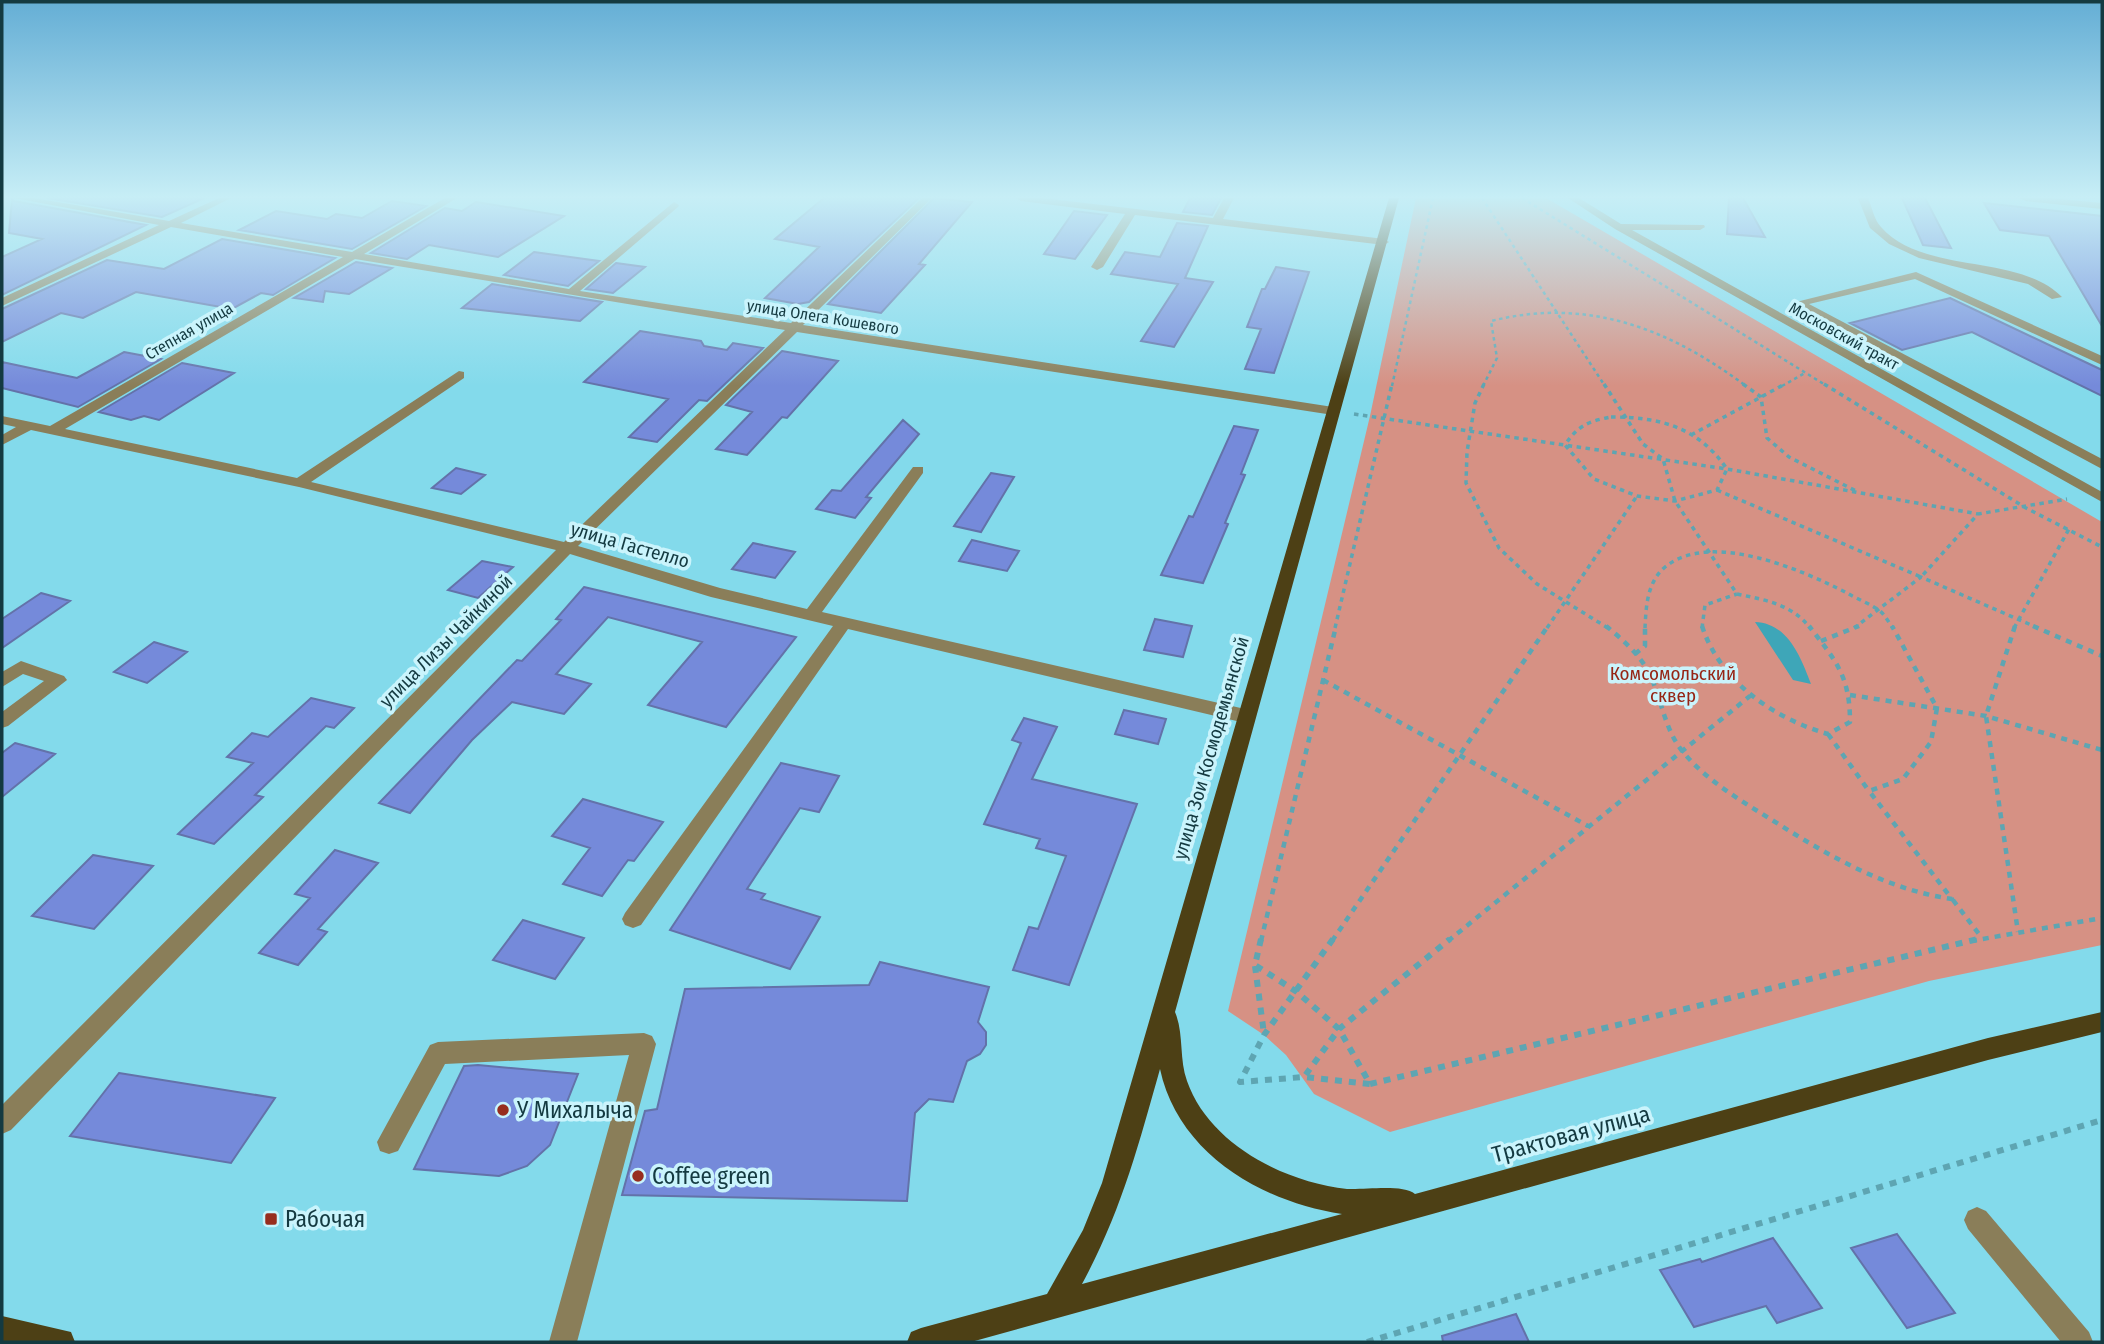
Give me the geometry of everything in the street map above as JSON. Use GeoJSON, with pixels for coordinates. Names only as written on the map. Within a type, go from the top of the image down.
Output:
{"type":"FeatureCollection","features":[{"type":"Feature","properties":{"kind":"main road","name":"улица Зои Космодемьянской"},"geometry":{"type":"LineString","coordinates":[[1056,1305],[1092,1239],[1115,1184],[1245,716],[1378,261]]}},
{"type":"Feature","properties":{"kind":"main road"},"geometry":{"type":"LineString","coordinates":[[1165,1004],[1175,1082],[1187,1110],[1233,1157],[1291,1189],[1328,1199],[1366,1203],[1440,1199]]}},
{"type":"Feature","properties":{"kind":"main road","name":"Трактовая улица"},"geometry":{"type":"LineString","coordinates":[[921,1342],[1988,1049],[2102,1022]]}},
{"type":"Feature","properties":{"kind":"main road"},"geometry":{"type":"LineString","coordinates":[[2,1329],[61,1342]]}},
{"type":"Feature","properties":{"kind":"street"},"geometry":{"type":"LineString","coordinates":[[2,302],[91,261]]}},
{"type":"Feature","properties":{"kind":"street","name":"Степная улица"},"geometry":{"type":"LineString","coordinates":[[52,431],[345,261]]}},
{"type":"Feature","properties":{"kind":"street","name":"улица Олега Кошевого"},"geometry":{"type":"LineString","coordinates":[[374,261],[1333,411]]}},
{"type":"Feature","properties":{"kind":"street"},"geometry":{"type":"LineString","coordinates":[[571,293],[609,261]]}},
{"type":"Feature","properties":{"kind":"street","name":"улица Лизы Чайкиной"},"geometry":{"type":"LineString","coordinates":[[2,1122],[567,548],[862,261]]}},
{"type":"Feature","properties":{"kind":"street"},"geometry":{"type":"LineString","coordinates":[[1097,267],[1101,261]]}},
{"type":"Feature","properties":{"kind":"street","name":"Московский тракт"},"geometry":{"type":"LineString","coordinates":[[1678,261],[2102,498]]}},
{"type":"Feature","properties":{"kind":"street"},"geometry":{"type":"LineString","coordinates":[[1944,261],[2032,281],[2056,297]]}},
{"type":"Feature","properties":{"kind":"street"},"geometry":{"type":"LineString","coordinates":[[2102,361],[1916,275],[1798,303],[2102,465]]}},
{"type":"Feature","properties":{"kind":"street"},"geometry":{"type":"LineString","coordinates":[[299,483],[459,375]]}},
{"type":"Feature","properties":{"kind":"street"},"geometry":{"type":"LineString","coordinates":[[1926,399],[1964,391]]}},
{"type":"Feature","properties":{"kind":"street","name":"улица Гастелло"},"geometry":{"type":"LineString","coordinates":[[2,420],[299,483],[567,548],[717,593],[1245,716]]}},
{"type":"Feature","properties":{"kind":"street"},"geometry":{"type":"LineString","coordinates":[[2,441],[28,426]]}},
{"type":"Feature","properties":{"kind":"street"},"geometry":{"type":"LineString","coordinates":[[811,615],[918,470]]}},
{"type":"Feature","properties":{"kind":"street"},"geometry":{"type":"LineString","coordinates":[[633,919],[844,623]]}},
{"type":"Feature","properties":{"kind":"street"},"geometry":{"type":"LineString","coordinates":[[2,681],[21,667],[58,680],[2,721]]}},
{"type":"Feature","properties":{"kind":"street"},"geometry":{"type":"LineString","coordinates":[[389,1142],[438,1053],[644,1044],[563,1342]]}},
{"type":"Feature","properties":{"kind":"street"},"geometry":{"type":"LineString","coordinates":[[1977,1220],[2079,1342]]}},
{"type":"Feature","properties":{"kind":"path"},"geometry":{"type":"LineString","coordinates":[[1264,1035],[1255,965],[1385,418],[1419,261]]}},
{"type":"Feature","properties":{"kind":"path"},"geometry":{"type":"LineString","coordinates":[[1523,261],[1643,444],[1663,459],[1675,501],[1737,594]]}},
{"type":"Feature","properties":{"kind":"path"},"geometry":{"type":"LineString","coordinates":[[1624,261],[2026,508],[2102,547]]}},
{"type":"Feature","properties":{"kind":"path"},"geometry":{"type":"LineString","coordinates":[[1857,492],[1789,457],[1767,438],[1760,397],[1733,375],[1661,336],[1626,322],[1585,313],[1556,311],[1512,314],[1492,321],[1497,358],[1475,403],[1466,483],[1480,516],[1499,548],[1537,584],[1596,618],[1635,654],[1649,672],[1663,717],[1682,751],[1722,789],[1839,862],[1917,894],[1952,900]]}},
{"type":"Feature","properties":{"kind":"path"},"geometry":{"type":"LineString","coordinates":[[1691,435],[1806,373]]}},
{"type":"Feature","properties":{"kind":"path"},"geometry":{"type":"LineString","coordinates":[[1333,411],[1727,469],[1978,514],[2065,502],[2077,484]]}},
{"type":"Feature","properties":{"kind":"path"},"geometry":{"type":"LineString","coordinates":[[1564,445],[1569,433],[1592,419],[1626,416],[1674,426],[1710,445],[1727,469]]}},
{"type":"Feature","properties":{"kind":"path"},"geometry":{"type":"LineString","coordinates":[[1564,445],[1594,479],[1637,496],[1675,501],[1717,490],[2102,656]]}},
{"type":"Feature","properties":{"kind":"path"},"geometry":{"type":"LineString","coordinates":[[1717,490],[1727,469]]}},
{"type":"Feature","properties":{"kind":"path"},"geometry":{"type":"LineString","coordinates":[[1637,496],[1297,992],[1264,1035],[1240,1082],[1304,1077],[1370,1084],[1982,938],[2102,918]]}},
{"type":"Feature","properties":{"kind":"path"},"geometry":{"type":"LineString","coordinates":[[1821,641],[1859,626],[1880,611],[1921,577],[1978,514]]}},
{"type":"Feature","properties":{"kind":"path"},"geometry":{"type":"LineString","coordinates":[[2018,932],[1986,716],[2017,618],[2069,528]]}},
{"type":"Feature","properties":{"kind":"path"},"geometry":{"type":"LineString","coordinates":[[1635,654],[1645,646],[1646,598],[1663,569],[1683,558],[1709,552],[1741,555],[1802,570],[1880,611],[1898,634],[1937,708],[1931,741],[1903,779],[1869,791]]}},
{"type":"Feature","properties":{"kind":"path"},"geometry":{"type":"LineString","coordinates":[[1828,734],[1850,722],[1850,695],[1833,657],[1801,615],[1775,602],[1737,594],[1705,605],[1702,628],[1722,662],[1749,696],[1796,725],[1828,734],[1982,938]]}},
{"type":"Feature","properties":{"kind":"path"},"geometry":{"type":"LineString","coordinates":[[1323,680],[1588,827]]}},
{"type":"Feature","properties":{"kind":"path"},"geometry":{"type":"LineString","coordinates":[[1850,695],[1986,716],[2102,750]]}},
{"type":"Feature","properties":{"kind":"path"},"geometry":{"type":"LineString","coordinates":[[1304,1077],[1339,1029],[1749,696]]}},
{"type":"Feature","properties":{"kind":"path"},"geometry":{"type":"LineString","coordinates":[[1255,965],[1297,992],[1339,1029],[1370,1084]]}},
{"type":"Feature","properties":{"kind":"path"},"geometry":{"type":"LineString","coordinates":[[1367,1342],[2102,1120]]}},
{"type":"Feature","properties":{"kind":"green space","name":"Комсомольский сквер"},"geometry":{"type":"Polygon","coordinates":[[[1403,261],[1654,261],[2102,522],[2102,945],[1929,981],[1390,1132],[1314,1094],[1286,1055],[1264,1035],[1228,1011],[1370,416],[1403,261]]]}},
{"type":"Feature","properties":{"kind":"water"},"geometry":{"type":"Polygon","coordinates":[[[1755,622],[1776,628],[1785,635],[1798,653],[1811,684],[1793,680],[1755,622]]]}},
{"type":"Feature","properties":{"kind":"building"},"geometry":{"type":"Polygon","coordinates":[[[2,261],[73,261],[2,295],[2,261]]]}},
{"type":"Feature","properties":{"kind":"building"},"geometry":{"type":"Polygon","coordinates":[[[105,261],[164,269],[180,261],[330,261],[273,295],[261,293],[232,309],[136,292],[83,318],[61,313],[2,342],[2,309],[105,261]]]}},
{"type":"Feature","properties":{"kind":"building"},"geometry":{"type":"Polygon","coordinates":[[[523,261],[599,261],[568,286],[504,275],[523,261]]]}},
{"type":"Feature","properties":{"kind":"building"},"geometry":{"type":"Polygon","coordinates":[[[804,261],[853,261],[809,302],[798,304],[765,298],[804,261]]]}},
{"type":"Feature","properties":{"kind":"building"},"geometry":{"type":"Polygon","coordinates":[[[871,261],[922,261],[919,264],[925,265],[881,313],[828,304],[871,261]]]}},
{"type":"Feature","properties":{"kind":"building"},"geometry":{"type":"Polygon","coordinates":[[[1119,261],[1193,261],[1185,278],[1213,282],[1174,347],[1141,341],[1178,284],[1111,274],[1119,261]]]}},
{"type":"Feature","properties":{"kind":"building"},"geometry":{"type":"Polygon","coordinates":[[[2064,261],[2102,261],[2102,326],[2064,261]]]}},
{"type":"Feature","properties":{"kind":"building"},"geometry":{"type":"Polygon","coordinates":[[[356,262],[392,268],[349,294],[325,291],[323,302],[294,298],[356,262]]]}},
{"type":"Feature","properties":{"kind":"building"},"geometry":{"type":"Polygon","coordinates":[[[616,263],[645,267],[613,293],[586,289],[616,263]]]}},
{"type":"Feature","properties":{"kind":"building"},"geometry":{"type":"Polygon","coordinates":[[[1276,267],[1309,272],[1274,373],[1245,369],[1261,329],[1247,327],[1262,289],[1265,289],[1276,267]]]}},
{"type":"Feature","properties":{"kind":"building"},"geometry":{"type":"Polygon","coordinates":[[[492,284],[602,302],[580,321],[462,308],[492,284]]]}},
{"type":"Feature","properties":{"kind":"building"},"geometry":{"type":"Polygon","coordinates":[[[1950,298],[2102,370],[2102,396],[1972,332],[1902,350],[1850,323],[1950,298]]]}},
{"type":"Feature","properties":{"kind":"building"},"geometry":{"type":"Polygon","coordinates":[[[640,331],[701,341],[704,346],[727,350],[733,343],[763,348],[707,401],[699,400],[657,442],[629,437],[668,399],[584,382],[640,331]]]}},
{"type":"Feature","properties":{"kind":"building"},"geometry":{"type":"Polygon","coordinates":[[[782,351],[838,361],[787,418],[782,417],[747,455],[716,449],[752,412],[726,405],[782,351]]]}},
{"type":"Feature","properties":{"kind":"building"},"geometry":{"type":"Polygon","coordinates":[[[124,352],[161,359],[78,407],[2,388],[2,362],[77,378],[124,352]]]}},
{"type":"Feature","properties":{"kind":"building"},"geometry":{"type":"Polygon","coordinates":[[[182,363],[234,373],[159,420],[144,416],[131,420],[99,412],[182,363]]]}},
{"type":"Feature","properties":{"kind":"building"},"geometry":{"type":"Polygon","coordinates":[[[903,420],[919,434],[866,497],[871,498],[855,518],[816,509],[832,490],[841,491],[903,420]]]}},
{"type":"Feature","properties":{"kind":"building"},"geometry":{"type":"Polygon","coordinates":[[[1234,426],[1258,430],[1241,474],[1245,475],[1225,523],[1228,524],[1203,583],[1161,575],[1189,516],[1193,517],[1234,426]]]}},
{"type":"Feature","properties":{"kind":"building"},"geometry":{"type":"Polygon","coordinates":[[[456,468],[485,475],[461,494],[432,488],[456,468]]]}},
{"type":"Feature","properties":{"kind":"building"},"geometry":{"type":"Polygon","coordinates":[[[991,473],[1014,477],[981,532],[954,526],[991,473]]]}},
{"type":"Feature","properties":{"kind":"building"},"geometry":{"type":"Polygon","coordinates":[[[972,540],[1019,551],[1007,571],[959,561],[972,540]]]}},
{"type":"Feature","properties":{"kind":"building"},"geometry":{"type":"Polygon","coordinates":[[[753,543],[795,552],[775,578],[732,569],[753,543]]]}},
{"type":"Feature","properties":{"kind":"building"},"geometry":{"type":"Polygon","coordinates":[[[482,561],[513,567],[478,598],[448,590],[482,561]]]}},
{"type":"Feature","properties":{"kind":"building"},"geometry":{"type":"Polygon","coordinates":[[[584,587],[796,637],[726,727],[648,705],[702,642],[608,617],[556,674],[591,684],[564,714],[512,702],[472,740],[410,813],[379,803],[517,660],[522,661],[561,620],[556,619],[584,587]]]}},
{"type":"Feature","properties":{"kind":"building"},"geometry":{"type":"Polygon","coordinates":[[[41,593],[70,601],[2,648],[2,619],[41,593]]]}},
{"type":"Feature","properties":{"kind":"building"},"geometry":{"type":"Polygon","coordinates":[[[1155,619],[1192,626],[1183,657],[1144,650],[1155,619]]]}},
{"type":"Feature","properties":{"kind":"building"},"geometry":{"type":"Polygon","coordinates":[[[154,642],[187,652],[147,683],[114,672],[154,642]]]}},
{"type":"Feature","properties":{"kind":"building"},"geometry":{"type":"Polygon","coordinates":[[[311,698],[354,708],[334,728],[326,726],[255,795],[263,797],[214,844],[178,834],[253,763],[227,757],[252,733],[268,737],[311,698]]]}},
{"type":"Feature","properties":{"kind":"building"},"geometry":{"type":"Polygon","coordinates":[[[1124,710],[1166,719],[1158,744],[1115,734],[1124,710]]]}},
{"type":"Feature","properties":{"kind":"building"},"geometry":{"type":"Polygon","coordinates":[[[1024,718],[1057,727],[1032,779],[1137,804],[1069,985],[1013,970],[1029,927],[1038,929],[1066,856],[1036,848],[1040,839],[984,824],[1021,743],[1012,740],[1024,718]]]}},
{"type":"Feature","properties":{"kind":"building"},"geometry":{"type":"Polygon","coordinates":[[[15,743],[55,754],[2,797],[2,753],[15,743]]]}},
{"type":"Feature","properties":{"kind":"building"},"geometry":{"type":"Polygon","coordinates":[[[781,763],[839,776],[819,812],[800,808],[747,889],[765,894],[761,899],[820,917],[790,969],[670,930],[781,763]]]}},
{"type":"Feature","properties":{"kind":"building"},"geometry":{"type":"Polygon","coordinates":[[[583,799],[663,822],[634,861],[628,860],[602,896],[563,884],[590,848],[552,836],[583,799]]]}},
{"type":"Feature","properties":{"kind":"building"},"geometry":{"type":"Polygon","coordinates":[[[335,850],[378,863],[318,929],[327,932],[298,965],[259,953],[310,898],[295,894],[335,850]]]}},
{"type":"Feature","properties":{"kind":"building"},"geometry":{"type":"Polygon","coordinates":[[[93,855],[153,866],[94,929],[32,916],[93,855]]]}},
{"type":"Feature","properties":{"kind":"building"},"geometry":{"type":"Polygon","coordinates":[[[523,920],[584,938],[555,979],[493,960],[523,920]]]}},
{"type":"Feature","properties":{"kind":"building"},"geometry":{"type":"Polygon","coordinates":[[[880,962],[989,987],[978,1022],[986,1032],[986,1045],[980,1054],[967,1061],[953,1102],[929,1099],[915,1113],[907,1201],[622,1195],[645,1111],[657,1109],[685,989],[869,985],[880,962]]]}},
{"type":"Feature","properties":{"kind":"building","name":"У Михалыча"},"geometry":{"type":"Polygon","coordinates":[[[464,1066],[578,1074],[550,1145],[527,1166],[499,1176],[414,1169],[464,1066]]]}},
{"type":"Feature","properties":{"kind":"building"},"geometry":{"type":"Polygon","coordinates":[[[119,1073],[275,1098],[231,1163],[70,1136],[119,1073]]]}},
{"type":"Feature","properties":{"kind":"building"},"geometry":{"type":"Polygon","coordinates":[[[1897,1234],[1955,1313],[1907,1328],[1851,1248],[1897,1234]]]}},
{"type":"Feature","properties":{"kind":"building"},"geometry":{"type":"Polygon","coordinates":[[[1773,1238],[1822,1308],[1777,1323],[1766,1306],[1694,1327],[1660,1270],[1700,1259],[1702,1262],[1773,1238]]]}},
{"type":"Feature","properties":{"kind":"building"},"geometry":{"type":"Polygon","coordinates":[[[1516,1314],[1529,1342],[1443,1342],[1442,1336],[1516,1314]]]}},
{"type":"Feature","properties":{"kind":"place","name":"У Михалыча"},"geometry":{"type":"Point","coordinates":[503,1110]}},
{"type":"Feature","properties":{"kind":"place","name":"Coffee green"},"geometry":{"type":"Point","coordinates":[638,1176]}},
{"type":"Feature","properties":{"kind":"place","name":"Рабочая"},"geometry":{"type":"Point","coordinates":[271,1219]}}]}
